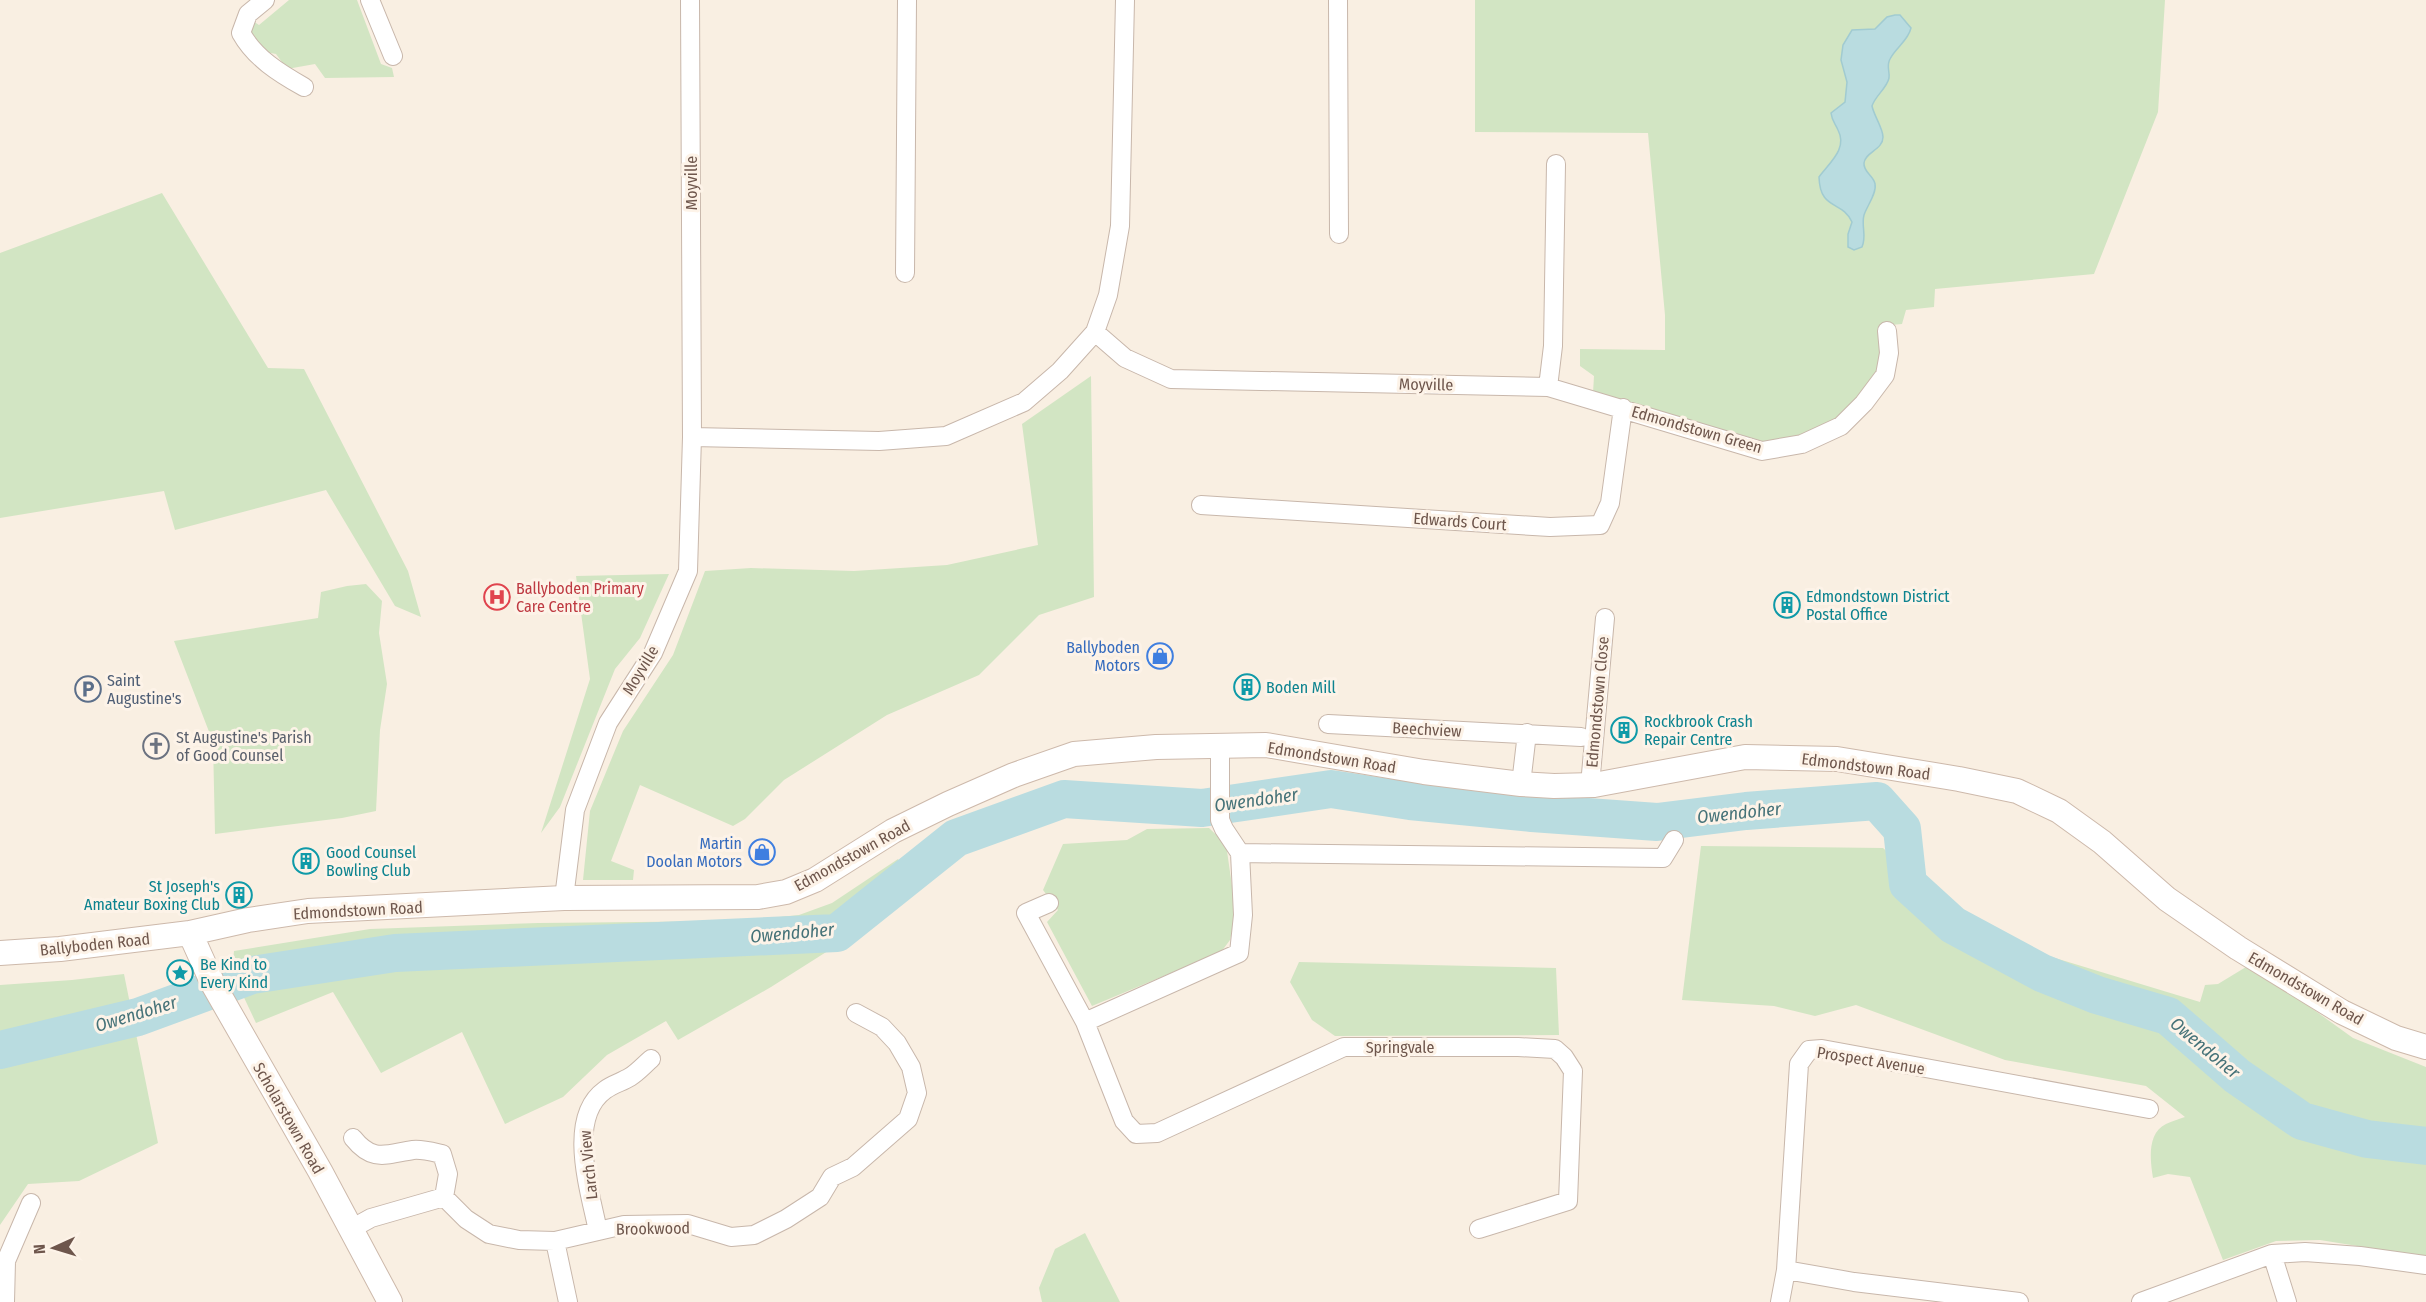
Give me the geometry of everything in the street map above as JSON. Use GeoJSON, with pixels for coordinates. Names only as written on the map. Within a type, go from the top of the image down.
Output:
{"type":"FeatureCollection","features":[{"type":"Feature","properties":{"kind":"main road","name":"Edmondstown Road"},"geometry":{"type":"LineString","coordinates":[[190,933],[248,920],[308,911],[564,898],[736,898],[786,892],[815,880],[893,831],[948,804],[1014,775],[1074,754],[1156,747],[1266,745],[1424,772],[1521,784],[1590,785],[1745,757],[1837,759],[2017,791],[2068,817],[2102,842],[2167,899],[2238,948],[2342,1012],[2396,1038],[2426,1047]]}},
{"type":"Feature","properties":{"kind":"main road","name":"Ballyboden Road"},"geometry":{"type":"LineString","coordinates":[[0,953],[60,949],[190,933]]}},
{"type":"Feature","properties":{"kind":"main road","name":"Scholarstown Road"},"geometry":{"type":"LineString","coordinates":[[190,933],[215,988],[320,1172],[390,1302]]}},
{"type":"Feature","properties":{"kind":"street"},"geometry":{"type":"LineString","coordinates":[[265,0],[248,14],[241,33],[248,46],[281,75],[304,87]]}},
{"type":"Feature","properties":{"kind":"street"},"geometry":{"type":"LineString","coordinates":[[369,0],[393,56]]}},
{"type":"Feature","properties":{"kind":"street","name":"Moyville"},"geometry":{"type":"LineString","coordinates":[[564,898],[575,810],[608,723],[652,653],[688,571],[692,437],[690,0]]}},
{"type":"Feature","properties":{"kind":"street"},"geometry":{"type":"LineString","coordinates":[[905,273],[908,0]]}},
{"type":"Feature","properties":{"kind":"street"},"geometry":{"type":"LineString","coordinates":[[692,437],[879,441],[946,436],[1024,402],[1060,371],[1095,332],[1108,295],[1120,226],[1125,0]]}},
{"type":"Feature","properties":{"kind":"street"},"geometry":{"type":"LineString","coordinates":[[1338,0],[1339,234]]}},
{"type":"Feature","properties":{"kind":"street"},"geometry":{"type":"LineString","coordinates":[[1548,387],[1553,346],[1557,164]]}},
{"type":"Feature","properties":{"kind":"street","name":"Edmondstown Green"},"geometry":{"type":"LineString","coordinates":[[1548,387],[1762,451],[1802,444],[1841,426],[1864,403],[1885,375],[1889,353],[1887,331]]}},
{"type":"Feature","properties":{"kind":"street","name":"Moyville"},"geometry":{"type":"LineString","coordinates":[[1095,332],[1125,358],[1171,379],[1548,387]]}},
{"type":"Feature","properties":{"kind":"street","name":"Edwards Court"},"geometry":{"type":"LineString","coordinates":[[1201,505],[1550,527],[1600,525],[1610,503],[1623,408]]}},
{"type":"Feature","properties":{"kind":"street","name":"Edmondstown Close"},"geometry":{"type":"LineString","coordinates":[[1590,785],[1605,618]]}},
{"type":"Feature","properties":{"kind":"street","name":"Beechview"},"geometry":{"type":"LineString","coordinates":[[1328,724],[1581,737]]}},
{"type":"Feature","properties":{"kind":"street"},"geometry":{"type":"LineString","coordinates":[[1521,784],[1527,733]]}},
{"type":"Feature","properties":{"kind":"street"},"geometry":{"type":"LineString","coordinates":[[1085,1022],[1239,952],[1243,915],[1240,853],[1220,820],[1220,746]]}},
{"type":"Feature","properties":{"kind":"street"},"geometry":{"type":"LineString","coordinates":[[1240,853],[1663,858],[1674,840]]}},
{"type":"Feature","properties":{"kind":"street","name":"Springvale"},"geometry":{"type":"LineString","coordinates":[[1049,903],[1026,914],[1085,1022],[1124,1121],[1136,1134],[1157,1133],[1344,1047],[1555,1049],[1564,1057],[1573,1071],[1569,1201],[1479,1229]]}},
{"type":"Feature","properties":{"kind":"street","name":"Brookwood"},"geometry":{"type":"LineString","coordinates":[[444,1197],[466,1219],[489,1234],[519,1239],[555,1240],[624,1225],[688,1224],[731,1237],[754,1236],[820,1197],[832,1177],[853,1167],[908,1119],[917,1093],[911,1067],[897,1043],[882,1027],[856,1014]]}},
{"type":"Feature","properties":{"kind":"street","name":"Prospect Avenue"},"geometry":{"type":"LineString","coordinates":[[1780,1302],[1786,1270],[1799,1064],[1809,1050],[1822,1049],[2149,1110]]}},
{"type":"Feature","properties":{"kind":"street","name":"Larch View"},"geometry":{"type":"LineString","coordinates":[[598,1231],[588,1178],[584,1122],[593,1103],[604,1090],[631,1076],[651,1059]]}},
{"type":"Feature","properties":{"kind":"street"},"geometry":{"type":"LineString","coordinates":[[351,1229],[372,1218],[444,1197],[448,1174],[442,1154],[416,1149],[378,1156],[360,1148],[352,1138]]}},
{"type":"Feature","properties":{"kind":"street"},"geometry":{"type":"LineString","coordinates":[[5,1302],[3,1261],[31,1203]]}},
{"type":"Feature","properties":{"kind":"street"},"geometry":{"type":"LineString","coordinates":[[555,1240],[568,1302]]}},
{"type":"Feature","properties":{"kind":"street"},"geometry":{"type":"LineString","coordinates":[[2141,1302],[2272,1254],[2305,1252],[2360,1256],[2426,1265]]}},
{"type":"Feature","properties":{"kind":"street"},"geometry":{"type":"LineString","coordinates":[[2272,1254],[2287,1302]]}},
{"type":"Feature","properties":{"kind":"street"},"geometry":{"type":"LineString","coordinates":[[1786,1270],[1854,1282],[2019,1302]]}},
{"type":"Feature","properties":{"kind":"green space"},"geometry":{"type":"Polygon","coordinates":[[[289,0],[357,0],[381,64],[392,68],[394,77],[325,78],[315,64],[287,69],[276,54],[261,51],[250,31],[253,21],[259,25],[289,0]]]}},
{"type":"Feature","properties":{"kind":"green space"},"geometry":{"type":"Polygon","coordinates":[[[1475,0],[2165,0],[2158,112],[2094,274],[1935,289],[1934,307],[1906,310],[1902,324],[1879,326],[1883,358],[1870,384],[1836,422],[1798,439],[1761,445],[1593,393],[1594,376],[1580,366],[1580,349],[1665,350],[1665,315],[1648,133],[1475,132],[1475,0]]]}},
{"type":"Feature","properties":{"kind":"green space"},"geometry":{"type":"Polygon","coordinates":[[[162,193],[268,368],[304,369],[408,571],[421,617],[395,606],[326,490],[175,530],[164,491],[0,518],[0,253],[162,193]]]}},
{"type":"Feature","properties":{"kind":"green space"},"geometry":{"type":"Polygon","coordinates":[[[1091,376],[1094,597],[1039,615],[979,675],[887,715],[784,780],[745,819],[733,826],[640,785],[611,861],[634,870],[633,880],[583,880],[590,811],[623,731],[673,655],[705,571],[751,568],[854,571],[947,565],[1038,545],[1022,424],[1091,376]]]}},
{"type":"Feature","properties":{"kind":"green space"},"geometry":{"type":"Polygon","coordinates":[[[669,574],[640,638],[615,669],[560,807],[541,833],[590,679],[576,576],[669,574]]]}},
{"type":"Feature","properties":{"kind":"green space"},"geometry":{"type":"Polygon","coordinates":[[[366,584],[382,601],[379,633],[387,684],[380,730],[376,811],[342,818],[215,834],[213,742],[174,641],[318,618],[321,592],[366,584]]]}},
{"type":"Feature","properties":{"kind":"green space"},"geometry":{"type":"Polygon","coordinates":[[[1209,828],[1226,844],[1236,914],[1230,940],[1221,952],[1092,1006],[1047,922],[1058,910],[1043,890],[1063,844],[1127,840],[1147,829],[1209,828]]]}},
{"type":"Feature","properties":{"kind":"green space"},"geometry":{"type":"Polygon","coordinates":[[[1701,846],[1883,848],[1940,900],[2029,950],[2200,1002],[2205,985],[2218,984],[2246,967],[2278,984],[2353,1038],[2426,1067],[2426,1257],[2320,1240],[2276,1241],[2223,1260],[2190,1177],[2168,1174],[2153,1178],[2151,1148],[2156,1134],[2166,1124],[2185,1117],[2146,1086],[2005,1060],[1856,1005],[1815,1016],[1774,1006],[1682,1000],[1701,846]]]}},
{"type":"Feature","properties":{"kind":"green space"},"geometry":{"type":"Polygon","coordinates":[[[898,859],[914,887],[842,942],[771,987],[678,1040],[666,1021],[607,1055],[563,1097],[505,1124],[462,1032],[381,1073],[333,992],[256,1023],[232,972],[234,951],[370,929],[538,923],[739,921],[799,915],[832,903],[898,859]]]}},
{"type":"Feature","properties":{"kind":"green space"},"geometry":{"type":"Polygon","coordinates":[[[1299,962],[1556,968],[1559,1035],[1335,1036],[1312,1020],[1290,982],[1299,962]]]}},
{"type":"Feature","properties":{"kind":"green space"},"geometry":{"type":"Polygon","coordinates":[[[124,974],[158,1143],[79,1181],[28,1184],[0,1225],[0,985],[124,974]]]}},
{"type":"Feature","properties":{"kind":"green space"},"geometry":{"type":"Polygon","coordinates":[[[1085,1233],[1120,1302],[1042,1302],[1039,1288],[1055,1249],[1085,1233]]]}},
{"type":"Feature","properties":{"kind":"water"},"geometry":{"type":"Polygon","coordinates":[[[1900,15],[1911,28],[1890,59],[1888,82],[1872,106],[1883,137],[1880,145],[1865,159],[1865,169],[1874,181],[1875,188],[1864,215],[1862,247],[1854,250],[1848,247],[1848,234],[1852,222],[1843,210],[1823,195],[1819,177],[1836,155],[1841,143],[1831,113],[1845,102],[1847,82],[1841,60],[1843,45],[1852,30],[1875,29],[1887,17],[1900,15]]]}},
{"type":"Feature","properties":{"kind":"waterway","name":"Owendoher"},"geometry":{"type":"LineString","coordinates":[[0,1050],[138,1017],[252,975],[395,953],[837,933],[956,838],[1064,799],[1202,808],[1331,789],[1410,801],[1657,822],[1746,811],[1877,801],[1902,829],[1908,884],[1953,925],[2042,973],[2097,995],[2168,1016],[2237,1076],[2302,1121],[2367,1139],[2426,1146]]}},
{"type":"Feature","properties":{"kind":"place","name":"Ballyboden Primary Care Centre"},"geometry":{"type":"Point","coordinates":[497,597]}},
{"type":"Feature","properties":{"kind":"place","name":"Edmondstown District Postal Office"},"geometry":{"type":"Point","coordinates":[1787,605]}},
{"type":"Feature","properties":{"kind":"place","name":"Ballyboden Motors"},"geometry":{"type":"Point","coordinates":[1160,656]}},
{"type":"Feature","properties":{"kind":"place","name":"Boden Mill"},"geometry":{"type":"Point","coordinates":[1247,687]}},
{"type":"Feature","properties":{"kind":"place","name":"Saint Augustine's"},"geometry":{"type":"Point","coordinates":[88,689]}},
{"type":"Feature","properties":{"kind":"place","name":"Rockbrook Crash Repair Centre"},"geometry":{"type":"Point","coordinates":[1624,730]}},
{"type":"Feature","properties":{"kind":"place","name":"St Augustine's Parish of Good Counsel"},"geometry":{"type":"Point","coordinates":[156,746]}},
{"type":"Feature","properties":{"kind":"place","name":"Martin Doolan Motors"},"geometry":{"type":"Point","coordinates":[762,852]}},
{"type":"Feature","properties":{"kind":"place","name":"Good Counsel Bowling Club"},"geometry":{"type":"Point","coordinates":[306,861]}},
{"type":"Feature","properties":{"kind":"place","name":"St Joseph's Amateur Boxing Club"},"geometry":{"type":"Point","coordinates":[239,895]}},
{"type":"Feature","properties":{"kind":"place","name":"Be Kind to Every Kind"},"geometry":{"type":"Point","coordinates":[180,973]}}]}
